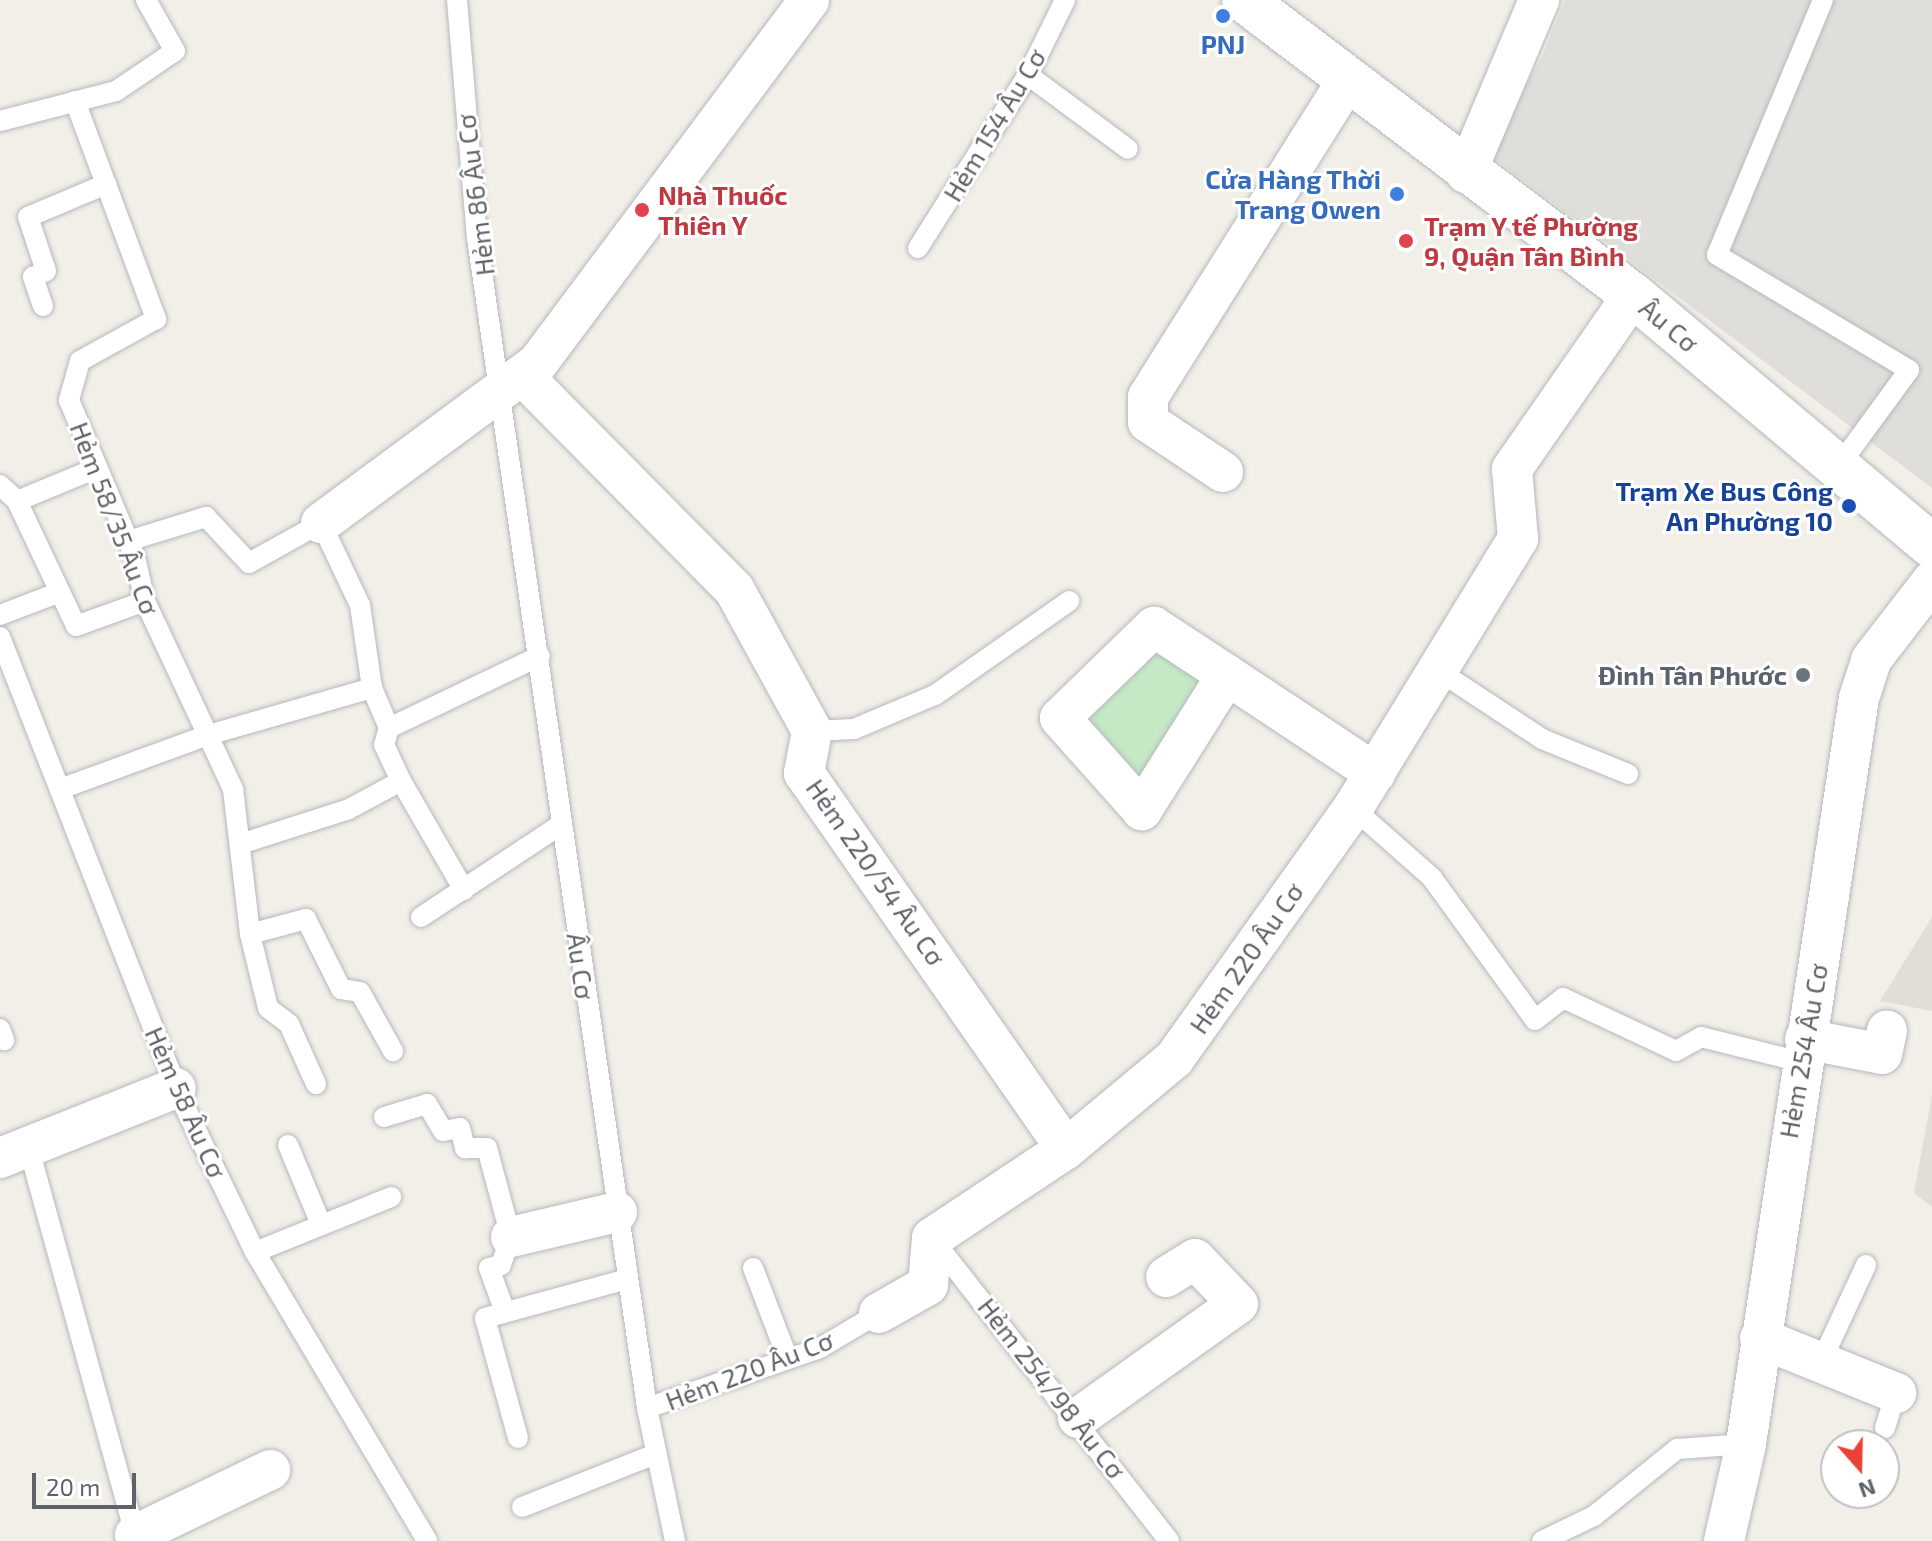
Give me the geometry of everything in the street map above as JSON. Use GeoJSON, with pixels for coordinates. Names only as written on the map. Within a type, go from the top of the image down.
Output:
{"type":"FeatureCollection","features":[{"type":"Feature","properties":{"kind":"main road","name":"Âu Cơ"},"geometry":{"type":"LineString","coordinates":[[1244,0],[1466,173],[1633,295],[1932,546]]}},
{"type":"Feature","properties":{"kind":"street"},"geometry":{"type":"LineString","coordinates":[[321,523],[513,383],[570,328],[809,0]]}},
{"type":"Feature","properties":{"kind":"street"},"geometry":{"type":"LineString","coordinates":[[1466,173],[1539,0]]}},
{"type":"Feature","properties":{"kind":"street"},"geometry":{"type":"LineString","coordinates":[[1223,472],[1148,422],[1148,397],[1348,80]]}},
{"type":"Feature","properties":{"kind":"street","name":"Hẻm 220 Âu Cơ"},"geometry":{"type":"LineString","coordinates":[[879,1313],[928,1285],[932,1238],[1066,1149],[1174,1059],[1353,808],[1518,539],[1512,469],[1633,295]]}},
{"type":"Feature","properties":{"kind":"street"},"geometry":{"type":"LineString","coordinates":[[513,383],[734,589],[812,731]]}},
{"type":"Feature","properties":{"kind":"street","name":"Hẻm 254 Âu Cơ"},"geometry":{"type":"LineString","coordinates":[[1724,1541],[1746,1444],[1803,1050],[1859,698],[1871,660],[1932,581]]}},
{"type":"Feature","properties":{"kind":"street"},"geometry":{"type":"LineString","coordinates":[[1227,675],[1375,773]]}},
{"type":"Feature","properties":{"kind":"street","name":"Hẻm 220/54 Âu Cơ"},"geometry":{"type":"LineString","coordinates":[[812,731],[804,773],[1066,1149]]}},
{"type":"Feature","properties":{"kind":"street"},"geometry":{"type":"LineString","coordinates":[[1803,1050],[1882,1054],[1887,1031]]}},
{"type":"Feature","properties":{"kind":"street"},"geometry":{"type":"LineString","coordinates":[[14,1153],[176,1088]]}},
{"type":"Feature","properties":{"kind":"street"},"geometry":{"type":"LineString","coordinates":[[511,1237],[617,1212]]}},
{"type":"Feature","properties":{"kind":"street"},"geometry":{"type":"LineString","coordinates":[[1078,1418],[1238,1304],[1195,1259],[1166,1277]]}},
{"type":"Feature","properties":{"kind":"street"},"geometry":{"type":"LineString","coordinates":[[1760,1338],[1821,1362],[1891,1410]]}},
{"type":"Feature","properties":{"kind":"street"},"geometry":{"type":"LineString","coordinates":[[136,1538],[270,1470]]}},
{"type":"Feature","properties":{"kind":"lane"},"geometry":{"type":"LineString","coordinates":[[0,121],[116,91],[175,51],[146,0]]}},
{"type":"Feature","properties":{"kind":"lane","name":"Hẻm 86 Âu Cơ"},"geometry":{"type":"LineString","coordinates":[[457,0],[466,148],[513,383]]}},
{"type":"Feature","properties":{"kind":"lane","name":"Hẻm 154 Âu Cơ"},"geometry":{"type":"LineString","coordinates":[[918,248],[1028,75],[1065,0]]}},
{"type":"Feature","properties":{"kind":"lane"},"geometry":{"type":"LineString","coordinates":[[1823,0],[1717,255],[1909,370],[1838,467]]}},
{"type":"Feature","properties":{"kind":"lane"},"geometry":{"type":"LineString","coordinates":[[1028,75],[1128,149]]}},
{"type":"Feature","properties":{"kind":"lane","name":"Hẻm 58/35 Âu Cơ"},"geometry":{"type":"LineString","coordinates":[[75,101],[156,319],[80,361],[69,400],[128,541],[145,601],[233,789],[250,934],[268,1008],[289,1024],[316,1084]]}},
{"type":"Feature","properties":{"kind":"lane"},"geometry":{"type":"LineString","coordinates":[[43,306],[33,277],[46,271],[28,217],[106,184]]}},
{"type":"Feature","properties":{"kind":"lane","name":"Âu Cơ"},"geometry":{"type":"LineString","coordinates":[[513,383],[540,656],[562,824],[647,1408],[675,1541]]}},
{"type":"Feature","properties":{"kind":"lane"},"geometry":{"type":"LineString","coordinates":[[17,501],[97,468]]}},
{"type":"Feature","properties":{"kind":"lane"},"geometry":{"type":"LineString","coordinates":[[0,485],[17,501],[76,626],[145,601]]}},
{"type":"Feature","properties":{"kind":"lane"},"geometry":{"type":"LineString","coordinates":[[128,541],[206,517],[249,563],[321,523],[360,605],[372,688],[389,728],[384,745],[401,781],[464,890]]}},
{"type":"Feature","properties":{"kind":"lane"},"geometry":{"type":"LineString","coordinates":[[0,615],[60,592]]}},
{"type":"Feature","properties":{"kind":"lane"},"geometry":{"type":"LineString","coordinates":[[812,731],[854,729],[935,695],[1069,601]]}},
{"type":"Feature","properties":{"kind":"lane","name":"Hẻm 58 Âu Cơ"},"geometry":{"type":"LineString","coordinates":[[0,637],[63,788],[176,1088],[255,1252],[427,1541]]}},
{"type":"Feature","properties":{"kind":"lane"},"geometry":{"type":"LineString","coordinates":[[389,728],[540,656]]}},
{"type":"Feature","properties":{"kind":"lane"},"geometry":{"type":"LineString","coordinates":[[1436,669],[1542,739],[1628,774]]}},
{"type":"Feature","properties":{"kind":"lane"},"geometry":{"type":"LineString","coordinates":[[63,788],[208,735],[372,688]]}},
{"type":"Feature","properties":{"kind":"lane"},"geometry":{"type":"LineString","coordinates":[[240,844],[349,809],[401,781]]}},
{"type":"Feature","properties":{"kind":"lane"},"geometry":{"type":"LineString","coordinates":[[1353,808],[1432,878],[1535,1020],[1563,998],[1676,1051],[1701,1037],[1803,1050]]}},
{"type":"Feature","properties":{"kind":"lane"},"geometry":{"type":"LineString","coordinates":[[421,917],[562,824]]}},
{"type":"Feature","properties":{"kind":"lane"},"geometry":{"type":"LineString","coordinates":[[250,934],[303,910],[341,989],[360,992],[393,1051]]}},
{"type":"Feature","properties":{"kind":"lane"},"geometry":{"type":"LineString","coordinates":[[384,1117],[427,1104],[443,1131],[460,1128],[465,1148],[487,1148],[511,1237],[501,1265],[489,1268],[505,1312]]}},
{"type":"Feature","properties":{"kind":"lane"},"geometry":{"type":"LineString","coordinates":[[288,1145],[320,1222]]}},
{"type":"Feature","properties":{"kind":"lane"},"geometry":{"type":"LineString","coordinates":[[14,1153],[136,1538]]}},
{"type":"Feature","properties":{"kind":"lane"},"geometry":{"type":"LineString","coordinates":[[255,1252],[320,1222],[391,1197]]}},
{"type":"Feature","properties":{"kind":"lane","name":"Hẻm 254/98 Âu Cơ"},"geometry":{"type":"LineString","coordinates":[[932,1238],[1078,1418],[1169,1541]]}},
{"type":"Feature","properties":{"kind":"lane"},"geometry":{"type":"LineString","coordinates":[[1821,1362],[1866,1265]]}},
{"type":"Feature","properties":{"kind":"lane"},"geometry":{"type":"LineString","coordinates":[[753,1268],[788,1359]]}},
{"type":"Feature","properties":{"kind":"lane"},"geometry":{"type":"LineString","coordinates":[[518,1438],[485,1318],[628,1279]]}},
{"type":"Feature","properties":{"kind":"lane","name":"Hẻm 220 Âu Cơ"},"geometry":{"type":"LineString","coordinates":[[647,1408],[788,1359],[879,1313]]}},
{"type":"Feature","properties":{"kind":"lane"},"geometry":{"type":"LineString","coordinates":[[1542,1541],[1594,1516],[1677,1449],[1746,1444]]}},
{"type":"Feature","properties":{"kind":"lane"},"geometry":{"type":"LineString","coordinates":[[522,1507],[655,1454]]}},
{"type":"Feature","properties":{"kind":"shaded area"},"geometry":{"type":"Polygon","coordinates":[[[1565,0],[1932,0],[1932,488],[1486,152],[1542,57],[1565,0]]]}},
{"type":"Feature","properties":{"kind":"shaded area"},"geometry":{"type":"Polygon","coordinates":[[[1932,917],[1932,1011],[1880,1001],[1932,917]]]}},
{"type":"Feature","properties":{"kind":"shaded area"},"geometry":{"type":"Polygon","coordinates":[[[1932,1094],[1932,1207],[1914,1193],[1932,1094]]]}},
{"type":"Feature","properties":{"kind":"green space"},"geometry":{"type":"Polygon","coordinates":[[[1150,642],[1207,679],[1137,783],[1078,716],[1150,642]]]}},
{"type":"Feature","properties":{"kind":"place","name":"PNJ"},"geometry":{"type":"Point","coordinates":[1223,16]}},
{"type":"Feature","properties":{"kind":"place","name":"Cửa Hàng Thời Trang Owen"},"geometry":{"type":"Point","coordinates":[1397,194]}},
{"type":"Feature","properties":{"kind":"place","name":"Nhà Thuốc Thiên Y"},"geometry":{"type":"Point","coordinates":[642,210]}},
{"type":"Feature","properties":{"kind":"place","name":"Trạm Y tế Phường 9, Quận Tân Bình"},"geometry":{"type":"Point","coordinates":[1406,241]}},
{"type":"Feature","properties":{"kind":"place","name":"Trạm Xe Bus Công An Phường 10"},"geometry":{"type":"Point","coordinates":[1849,506]}},
{"type":"Feature","properties":{"kind":"place","name":"Đình Tân Phước"},"geometry":{"type":"Point","coordinates":[1803,675]}}]}
